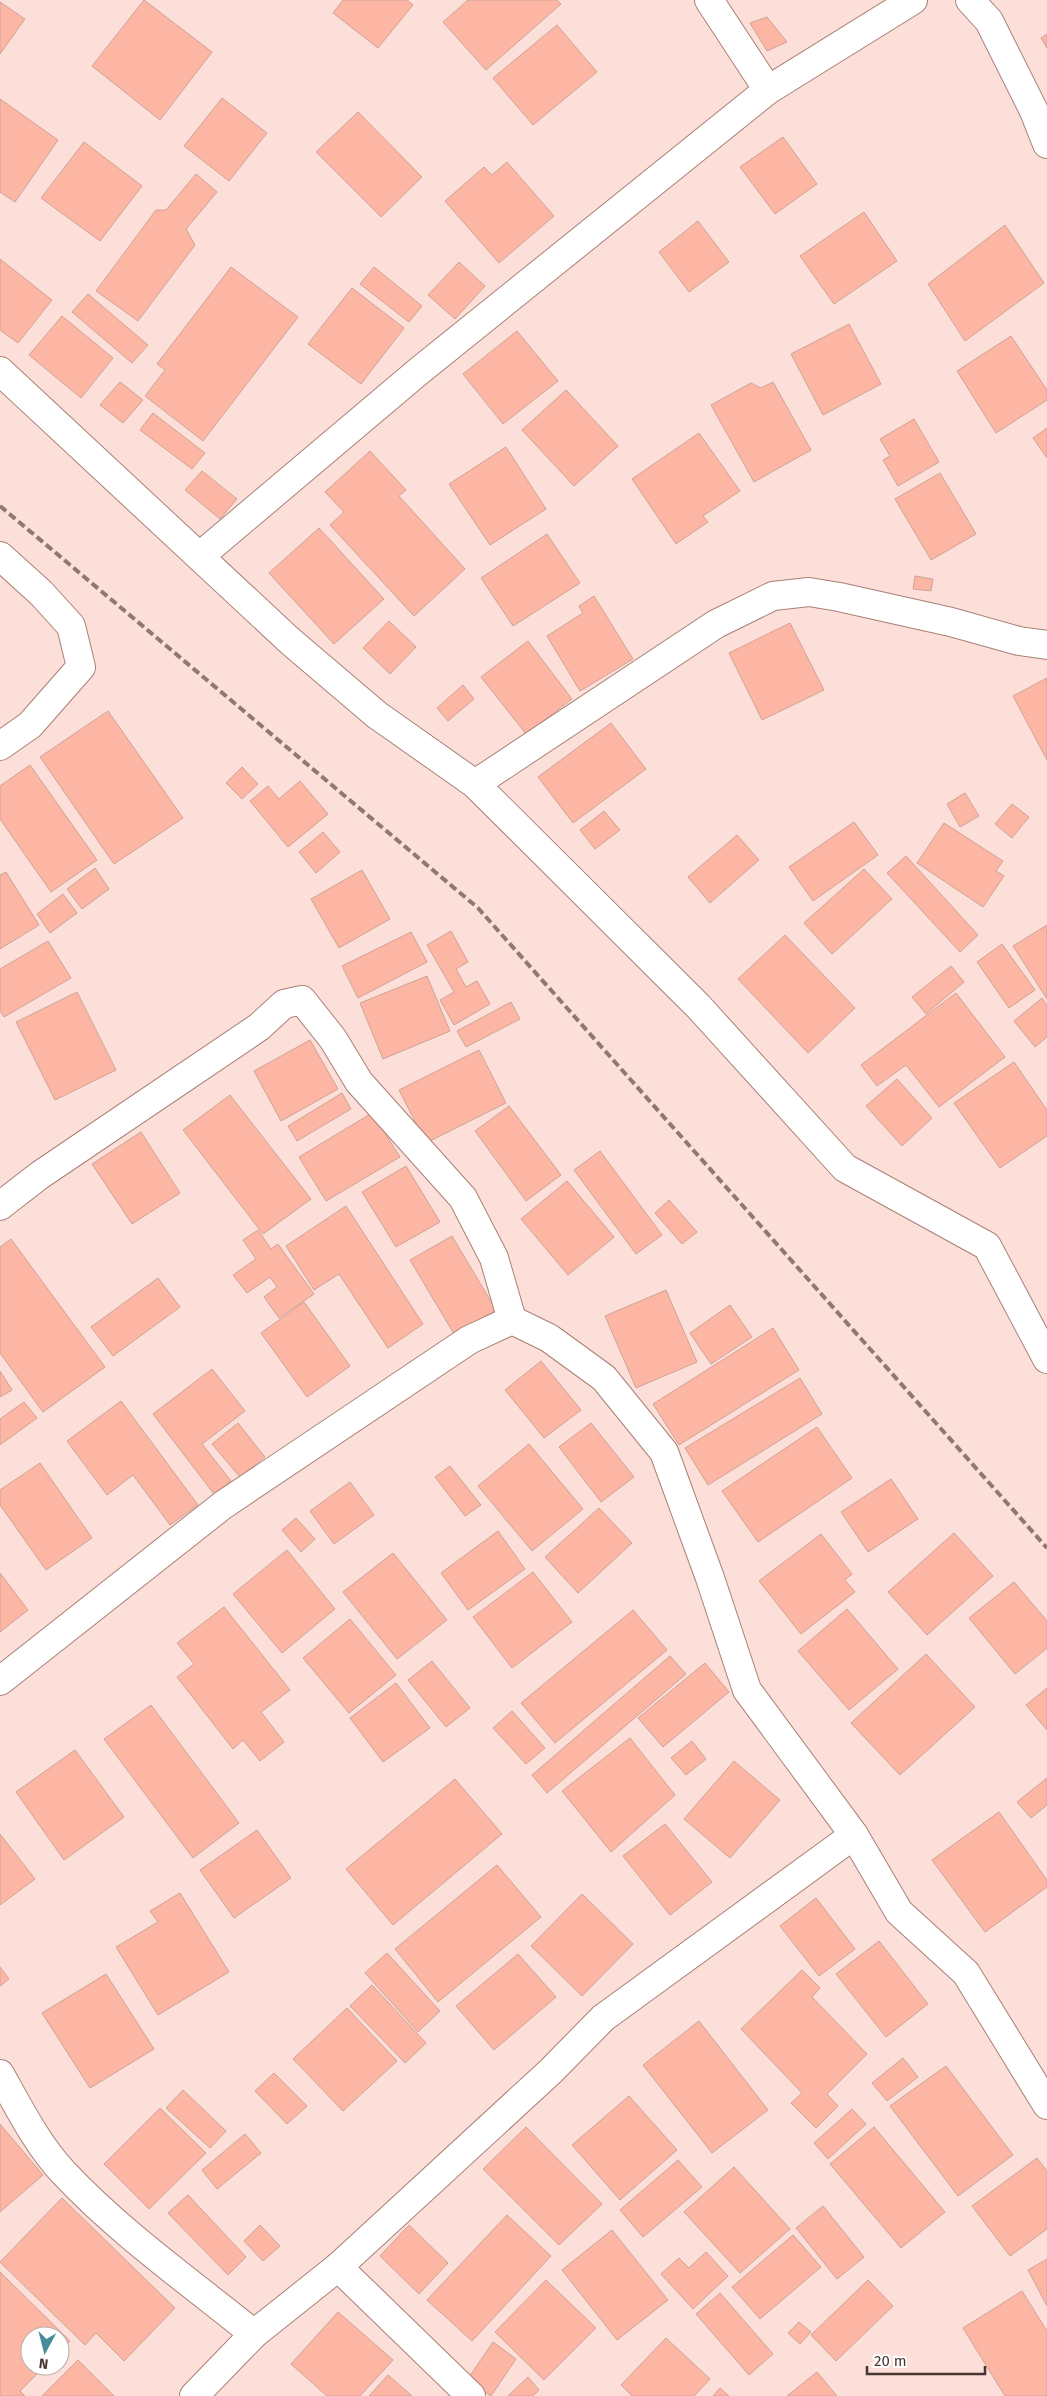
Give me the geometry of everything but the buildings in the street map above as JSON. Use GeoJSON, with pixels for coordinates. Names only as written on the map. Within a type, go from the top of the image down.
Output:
{"type":"FeatureCollection","features":[{"type":"Feature","properties":{"kind":"street"},"geometry":{"type":"LineString","coordinates":[[709,0],[768,90]]}},
{"type":"Feature","properties":{"kind":"street"},"geometry":{"type":"LineString","coordinates":[[200,556],[419,371],[768,90],[913,0]]}},
{"type":"Feature","properties":{"kind":"street"},"geometry":{"type":"LineString","coordinates":[[970,0],[989,21],[1034,111],[1047,144]]}},
{"type":"Feature","properties":{"kind":"street"},"geometry":{"type":"LineString","coordinates":[[0,371],[290,641],[376,715],[476,784],[698,1006],[845,1168],[987,1246],[1047,1359]]}},
{"type":"Feature","properties":{"kind":"street"},"geometry":{"type":"LineString","coordinates":[[0,556],[71,626],[81,667],[30,725],[0,746]]}},
{"type":"Feature","properties":{"kind":"street"},"geometry":{"type":"LineString","coordinates":[[476,784],[716,624],[773,596],[809,592],[840,597],[951,622],[1019,641],[1047,645]]}},
{"type":"Feature","properties":{"kind":"street"},"geometry":{"type":"LineString","coordinates":[[0,1206],[40,1175],[259,1027],[284,1004],[302,1000],[333,1039],[359,1082],[463,1198],[494,1258],[512,1320],[550,1338],[604,1378],[664,1452],[710,1578],[747,1690],[854,1836],[899,1912],[966,1973],[1047,2105]]}},
{"type":"Feature","properties":{"kind":"street"},"geometry":{"type":"LineString","coordinates":[[0,1681],[223,1506],[469,1340],[512,1320]]}},
{"type":"Feature","properties":{"kind":"street"},"geometry":{"type":"LineString","coordinates":[[194,2396],[254,2334],[338,2266],[551,2071],[604,2018],[854,1836]]}},
{"type":"Feature","properties":{"kind":"street"},"geometry":{"type":"LineString","coordinates":[[0,2074],[30,2128],[63,2172],[122,2227],[254,2334]]}},
{"type":"Feature","properties":{"kind":"street"},"geometry":{"type":"LineString","coordinates":[[338,2266],[471,2396]]}},
{"type":"Feature","properties":{"kind":"railway"},"geometry":{"type":"LineString","coordinates":[[0,506],[478,908],[1047,1548]]}}]}
